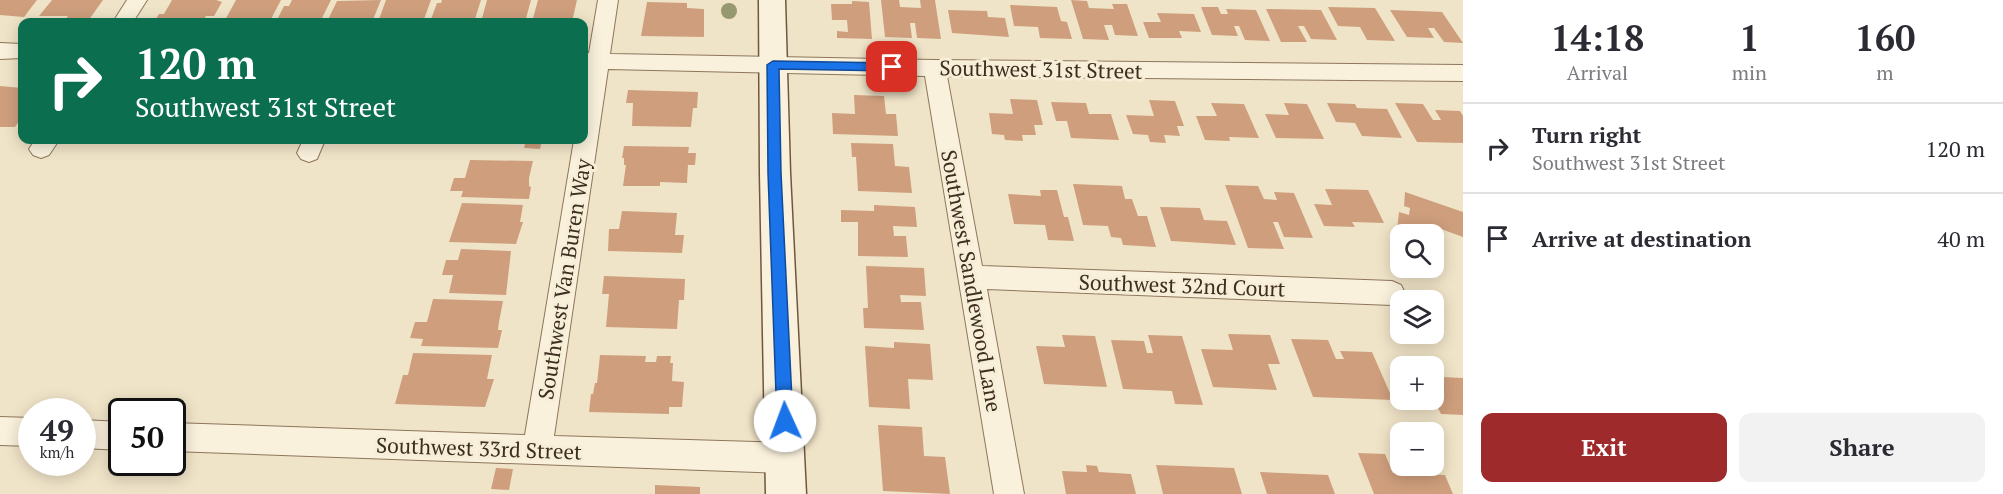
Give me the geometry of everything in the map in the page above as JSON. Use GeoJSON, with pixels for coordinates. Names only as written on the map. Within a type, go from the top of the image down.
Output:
{"type":"FeatureCollection","features":[{"type":"Feature","properties":{"kind":"main road"},"geometry":{"type":"LineString","coordinates":[[772,0],[786,476]]}},
{"type":"Feature","properties":{"kind":"street"},"geometry":{"type":"LineString","coordinates":[[126,18],[137,0]]}},
{"type":"Feature","properties":{"kind":"street","name":"Southwest Van Buren Way"},"geometry":{"type":"LineString","coordinates":[[590,61],[608,0]]}},
{"type":"Feature","properties":{"kind":"street"},"geometry":{"type":"LineString","coordinates":[[0,51],[18,51]]}},
{"type":"Feature","properties":{"kind":"street","name":"Southwest 31st Street"},"geometry":{"type":"LineString","coordinates":[[590,61],[935,68],[1463,72]]}},
{"type":"Feature","properties":{"kind":"street","name":"Southwest Sandlewood Lane"},"geometry":{"type":"LineString","coordinates":[[935,68],[1009,494]]}},
{"type":"Feature","properties":{"kind":"street","name":"Southwest Van Buren Way"},"geometry":{"type":"LineString","coordinates":[[537,451],[579,144]]}},
{"type":"Feature","properties":{"kind":"street","name":"Southwest 32nd Court"},"geometry":{"type":"LineString","coordinates":[[972,277],[1390,293]]}},
{"type":"Feature","properties":{"kind":"street"},"geometry":{"type":"LineString","coordinates":[[0,431],[18,432]]}},
{"type":"Feature","properties":{"kind":"street","name":"Southwest 33rd Street"},"geometry":{"type":"LineString","coordinates":[[186,438],[537,451],[786,476]]}},
{"type":"Feature","properties":{"kind":"building"},"geometry":{"type":"Polygon","coordinates":[[[0,0],[37,0],[24,17],[0,15],[0,0]]]}},
{"type":"Feature","properties":{"kind":"building"},"geometry":{"type":"Polygon","coordinates":[[[52,0],[103,0],[90,18],[39,16],[52,0]]]}},
{"type":"Feature","properties":{"kind":"building"},"geometry":{"type":"Polygon","coordinates":[[[172,0],[222,2],[214,16],[205,18],[156,18],[159,14],[164,14],[172,0]]]}},
{"type":"Feature","properties":{"kind":"building"},"geometry":{"type":"Polygon","coordinates":[[[236,0],[281,0],[272,18],[226,18],[236,0]]]}},
{"type":"Feature","properties":{"kind":"building"},"geometry":{"type":"Polygon","coordinates":[[[292,0],[331,0],[322,18],[278,18],[284,6],[289,6],[292,0]]]}},
{"type":"Feature","properties":{"kind":"building"},"geometry":{"type":"Polygon","coordinates":[[[381,0],[374,18],[329,18],[337,1],[381,0]]]}},
{"type":"Feature","properties":{"kind":"building"},"geometry":{"type":"Polygon","coordinates":[[[386,0],[431,0],[424,18],[379,18],[386,0]]]}},
{"type":"Feature","properties":{"kind":"building"},"geometry":{"type":"Polygon","coordinates":[[[442,0],[481,0],[475,18],[431,18],[437,3],[441,3],[442,0]]]}},
{"type":"Feature","properties":{"kind":"building"},"geometry":{"type":"Polygon","coordinates":[[[487,0],[531,0],[526,18],[482,18],[487,0]]]}},
{"type":"Feature","properties":{"kind":"building"},"geometry":{"type":"Polygon","coordinates":[[[538,0],[577,0],[573,18],[533,18],[538,0]]]}},
{"type":"Feature","properties":{"kind":"building"},"geometry":{"type":"Polygon","coordinates":[[[881,0],[899,0],[900,7],[921,8],[920,0],[935,0],[941,39],[917,38],[915,23],[910,23],[912,38],[885,37],[881,0]]]}},
{"type":"Feature","properties":{"kind":"building"},"geometry":{"type":"Polygon","coordinates":[[[1071,0],[1087,1],[1089,8],[1114,9],[1112,4],[1127,4],[1138,36],[1115,35],[1112,25],[1104,25],[1109,40],[1083,39],[1071,0]]]}},
{"type":"Feature","properties":{"kind":"building"},"geometry":{"type":"Polygon","coordinates":[[[852,1],[869,2],[872,39],[837,38],[837,31],[848,32],[847,20],[832,20],[831,4],[852,4],[852,1]]]}},
{"type":"Feature","properties":{"kind":"building"},"geometry":{"type":"Polygon","coordinates":[[[647,2],[687,3],[687,8],[704,9],[704,37],[641,36],[647,2]]]}},
{"type":"Feature","properties":{"kind":"building"},"geometry":{"type":"Polygon","coordinates":[[[1010,5],[1057,7],[1061,21],[1067,22],[1072,39],[1040,38],[1038,27],[1014,26],[1010,5]]]}},
{"type":"Feature","properties":{"kind":"building"},"geometry":{"type":"Polygon","coordinates":[[[1201,7],[1218,7],[1221,14],[1228,14],[1226,9],[1256,10],[1270,41],[1245,40],[1239,26],[1234,26],[1238,36],[1212,35],[1201,7]]]}},
{"type":"Feature","properties":{"kind":"building"},"geometry":{"type":"Polygon","coordinates":[[[1328,7],[1375,8],[1395,41],[1367,40],[1360,27],[1338,26],[1328,7]]]}},
{"type":"Feature","properties":{"kind":"building"},"geometry":{"type":"Polygon","coordinates":[[[1266,9],[1321,10],[1337,40],[1311,39],[1304,26],[1298,26],[1307,42],[1281,42],[1266,9]]]}},
{"type":"Feature","properties":{"kind":"building"},"geometry":{"type":"Polygon","coordinates":[[[948,10],[987,11],[988,17],[1005,18],[1009,37],[952,33],[948,10]]]}},
{"type":"Feature","properties":{"kind":"building"},"geometry":{"type":"Polygon","coordinates":[[[1390,10],[1442,12],[1463,43],[1444,42],[1434,28],[1428,28],[1434,38],[1407,37],[1390,10]]]}},
{"type":"Feature","properties":{"kind":"building"},"geometry":{"type":"Polygon","coordinates":[[[1157,13],[1194,14],[1201,32],[1179,31],[1182,38],[1149,38],[1143,22],[1161,22],[1157,13]]]}},
{"type":"Feature","properties":{"kind":"building"},"geometry":{"type":"Polygon","coordinates":[[[0,86],[18,88],[18,123],[15,127],[0,127],[0,86]]]}},
{"type":"Feature","properties":{"kind":"building"},"geometry":{"type":"Polygon","coordinates":[[[628,90],[698,92],[697,108],[693,108],[691,127],[632,126],[633,103],[626,103],[628,90]]]}},
{"type":"Feature","properties":{"kind":"building"},"geometry":{"type":"Polygon","coordinates":[[[854,95],[884,96],[886,114],[896,114],[898,136],[833,134],[832,113],[855,114],[854,95]]]}},
{"type":"Feature","properties":{"kind":"building"},"geometry":{"type":"Polygon","coordinates":[[[1010,99],[1037,100],[1043,125],[1034,125],[1036,135],[1022,135],[1023,141],[1005,140],[1004,135],[992,134],[989,113],[1013,114],[1010,99]]]}},
{"type":"Feature","properties":{"kind":"building"},"geometry":{"type":"Polygon","coordinates":[[[1149,100],[1175,101],[1184,126],[1177,126],[1180,136],[1164,135],[1166,143],[1150,142],[1148,135],[1133,134],[1126,115],[1154,116],[1149,100]]]}},
{"type":"Feature","properties":{"kind":"building"},"geometry":{"type":"Polygon","coordinates":[[[1051,102],[1086,103],[1089,114],[1111,114],[1119,140],[1071,138],[1067,121],[1056,121],[1051,102]]]}},
{"type":"Feature","properties":{"kind":"building"},"geometry":{"type":"Polygon","coordinates":[[[1211,103],[1244,104],[1259,138],[1229,137],[1230,141],[1205,140],[1196,116],[1217,116],[1211,103]]]}},
{"type":"Feature","properties":{"kind":"building"},"geometry":{"type":"Polygon","coordinates":[[[1284,103],[1307,104],[1324,139],[1276,138],[1265,114],[1289,115],[1284,103]]]}},
{"type":"Feature","properties":{"kind":"building"},"geometry":{"type":"Polygon","coordinates":[[[1327,103],[1355,104],[1357,108],[1387,109],[1402,138],[1362,136],[1355,123],[1336,122],[1327,103]]]}},
{"type":"Feature","properties":{"kind":"building"},"geometry":{"type":"Polygon","coordinates":[[[1395,103],[1423,104],[1433,120],[1441,120],[1435,110],[1460,111],[1463,116],[1463,143],[1417,142],[1395,103]]]}},
{"type":"Feature","properties":{"kind":"building"},"geometry":{"type":"Polygon","coordinates":[[[851,143],[893,144],[895,166],[909,167],[912,193],[858,191],[856,157],[852,157],[851,143]]]}},
{"type":"Feature","properties":{"kind":"building"},"geometry":{"type":"Polygon","coordinates":[[[525,144],[541,144],[540,149],[524,148],[525,144]]]}},
{"type":"Feature","properties":{"kind":"building"},"geometry":{"type":"Polygon","coordinates":[[[624,146],[689,147],[688,153],[696,153],[695,165],[688,165],[687,183],[660,182],[660,186],[623,186],[626,165],[622,158],[624,146]]]}},
{"type":"Feature","properties":{"kind":"building"},"geometry":{"type":"Polygon","coordinates":[[[470,160],[533,161],[529,178],[531,187],[529,199],[461,197],[463,191],[450,191],[454,178],[465,178],[470,160]]]}},
{"type":"Feature","properties":{"kind":"building"},"geometry":{"type":"Polygon","coordinates":[[[1073,184],[1122,186],[1125,199],[1132,199],[1138,216],[1147,216],[1156,247],[1123,245],[1121,238],[1111,237],[1108,226],[1083,225],[1073,184]]]}},
{"type":"Feature","properties":{"kind":"building"},"geometry":{"type":"Polygon","coordinates":[[[1225,185],[1258,186],[1264,199],[1277,200],[1274,192],[1294,193],[1313,238],[1284,237],[1278,222],[1273,222],[1284,249],[1248,248],[1225,185]]]}},
{"type":"Feature","properties":{"kind":"building"},"geometry":{"type":"Polygon","coordinates":[[[1325,189],[1368,190],[1384,223],[1352,222],[1355,227],[1324,226],[1314,204],[1332,205],[1325,189]]]}},
{"type":"Feature","properties":{"kind":"building"},"geometry":{"type":"Polygon","coordinates":[[[1040,190],[1057,190],[1064,217],[1068,217],[1074,241],[1048,240],[1045,225],[1014,224],[1008,194],[1041,196],[1040,190]]]}},
{"type":"Feature","properties":{"kind":"building"},"geometry":{"type":"Polygon","coordinates":[[[1405,192],[1463,212],[1463,237],[1444,230],[1444,224],[1398,224],[1399,212],[1409,215],[1410,208],[1404,206],[1405,192]]]}},
{"type":"Feature","properties":{"kind":"building"},"geometry":{"type":"Polygon","coordinates":[[[462,203],[523,205],[520,222],[523,222],[516,244],[449,242],[462,203]]]}},
{"type":"Feature","properties":{"kind":"building"},"geometry":{"type":"Polygon","coordinates":[[[874,205],[915,207],[917,227],[893,226],[894,236],[906,236],[908,257],[858,256],[858,222],[841,222],[841,210],[874,211],[874,205]]]}},
{"type":"Feature","properties":{"kind":"building"},"geometry":{"type":"Polygon","coordinates":[[[1160,207],[1200,208],[1204,220],[1227,221],[1236,245],[1171,241],[1160,207]]]}},
{"type":"Feature","properties":{"kind":"building"},"geometry":{"type":"Polygon","coordinates":[[[622,211],[677,213],[675,235],[684,235],[682,253],[608,251],[609,229],[619,229],[622,211]]]}},
{"type":"Feature","properties":{"kind":"building"},"geometry":{"type":"Polygon","coordinates":[[[461,249],[511,251],[506,295],[449,293],[453,275],[442,275],[446,260],[458,260],[461,249]]]}},
{"type":"Feature","properties":{"kind":"building"},"geometry":{"type":"Polygon","coordinates":[[[866,266],[924,268],[926,296],[900,295],[901,302],[921,302],[924,330],[864,328],[863,308],[868,308],[866,266]]]}},
{"type":"Feature","properties":{"kind":"building"},"geometry":{"type":"Polygon","coordinates":[[[604,276],[685,279],[684,300],[679,300],[677,329],[606,327],[609,294],[602,294],[604,276]]]}},
{"type":"Feature","properties":{"kind":"building"},"geometry":{"type":"Polygon","coordinates":[[[433,299],[503,301],[498,330],[502,330],[498,348],[421,346],[423,339],[410,338],[415,322],[427,322],[433,299]]]}},
{"type":"Feature","properties":{"kind":"building"},"geometry":{"type":"Polygon","coordinates":[[[1228,334],[1270,335],[1280,364],[1268,364],[1277,390],[1213,387],[1201,349],[1233,350],[1228,334]]]}},
{"type":"Feature","properties":{"kind":"building"},"geometry":{"type":"Polygon","coordinates":[[[1062,335],[1095,336],[1107,387],[1044,384],[1036,346],[1065,347],[1062,335]]]}},
{"type":"Feature","properties":{"kind":"building"},"geometry":{"type":"Polygon","coordinates":[[[1148,335],[1182,336],[1203,405],[1175,404],[1172,391],[1123,389],[1111,340],[1144,341],[1147,353],[1153,353],[1148,335]]]}},
{"type":"Feature","properties":{"kind":"building"},"geometry":{"type":"Polygon","coordinates":[[[1291,339],[1328,340],[1336,359],[1344,359],[1340,351],[1372,352],[1390,393],[1390,400],[1313,397],[1291,339]]]}},
{"type":"Feature","properties":{"kind":"building"},"geometry":{"type":"Polygon","coordinates":[[[894,342],[930,344],[933,380],[908,379],[910,409],[869,407],[865,346],[894,348],[894,342]]]}},
{"type":"Feature","properties":{"kind":"building"},"geometry":{"type":"Polygon","coordinates":[[[413,353],[492,355],[487,379],[494,379],[485,407],[395,404],[403,375],[408,375],[413,353]]]}},
{"type":"Feature","properties":{"kind":"building"},"geometry":{"type":"Polygon","coordinates":[[[600,355],[646,356],[645,362],[656,362],[657,356],[671,356],[672,381],[684,382],[682,407],[669,407],[669,414],[589,412],[591,394],[597,383],[600,355]]]}},
{"type":"Feature","properties":{"kind":"building"},"geometry":{"type":"Polygon","coordinates":[[[1444,377],[1463,378],[1463,415],[1441,414],[1439,410],[1444,410],[1444,377]]]}},
{"type":"Feature","properties":{"kind":"building"},"geometry":{"type":"Polygon","coordinates":[[[878,425],[922,427],[924,456],[945,457],[950,494],[883,491],[878,425]]]}},
{"type":"Feature","properties":{"kind":"building"},"geometry":{"type":"Polygon","coordinates":[[[1358,453],[1385,454],[1390,466],[1390,476],[1445,475],[1453,494],[1374,494],[1358,453]]]}},
{"type":"Feature","properties":{"kind":"building"},"geometry":{"type":"Polygon","coordinates":[[[1086,465],[1097,466],[1099,472],[1131,474],[1136,494],[1066,494],[1062,471],[1087,472],[1086,465]]]}},
{"type":"Feature","properties":{"kind":"building"},"geometry":{"type":"Polygon","coordinates":[[[1156,465],[1234,468],[1242,494],[1163,494],[1156,465]]]}},
{"type":"Feature","properties":{"kind":"building"},"geometry":{"type":"Polygon","coordinates":[[[496,468],[513,469],[509,490],[491,489],[496,468]]]}},
{"type":"Feature","properties":{"kind":"building"},"geometry":{"type":"Polygon","coordinates":[[[1260,472],[1328,475],[1335,494],[1267,494],[1260,472]]]}},
{"type":"Feature","properties":{"kind":"building"},"geometry":{"type":"Polygon","coordinates":[[[655,485],[700,487],[700,494],[655,494],[655,485]]]}},
{"type":"Feature","properties":{"kind":"route"},"geometry":{"type":"LineString","coordinates":[[785,421],[773,65],[892,67]]}}]}
